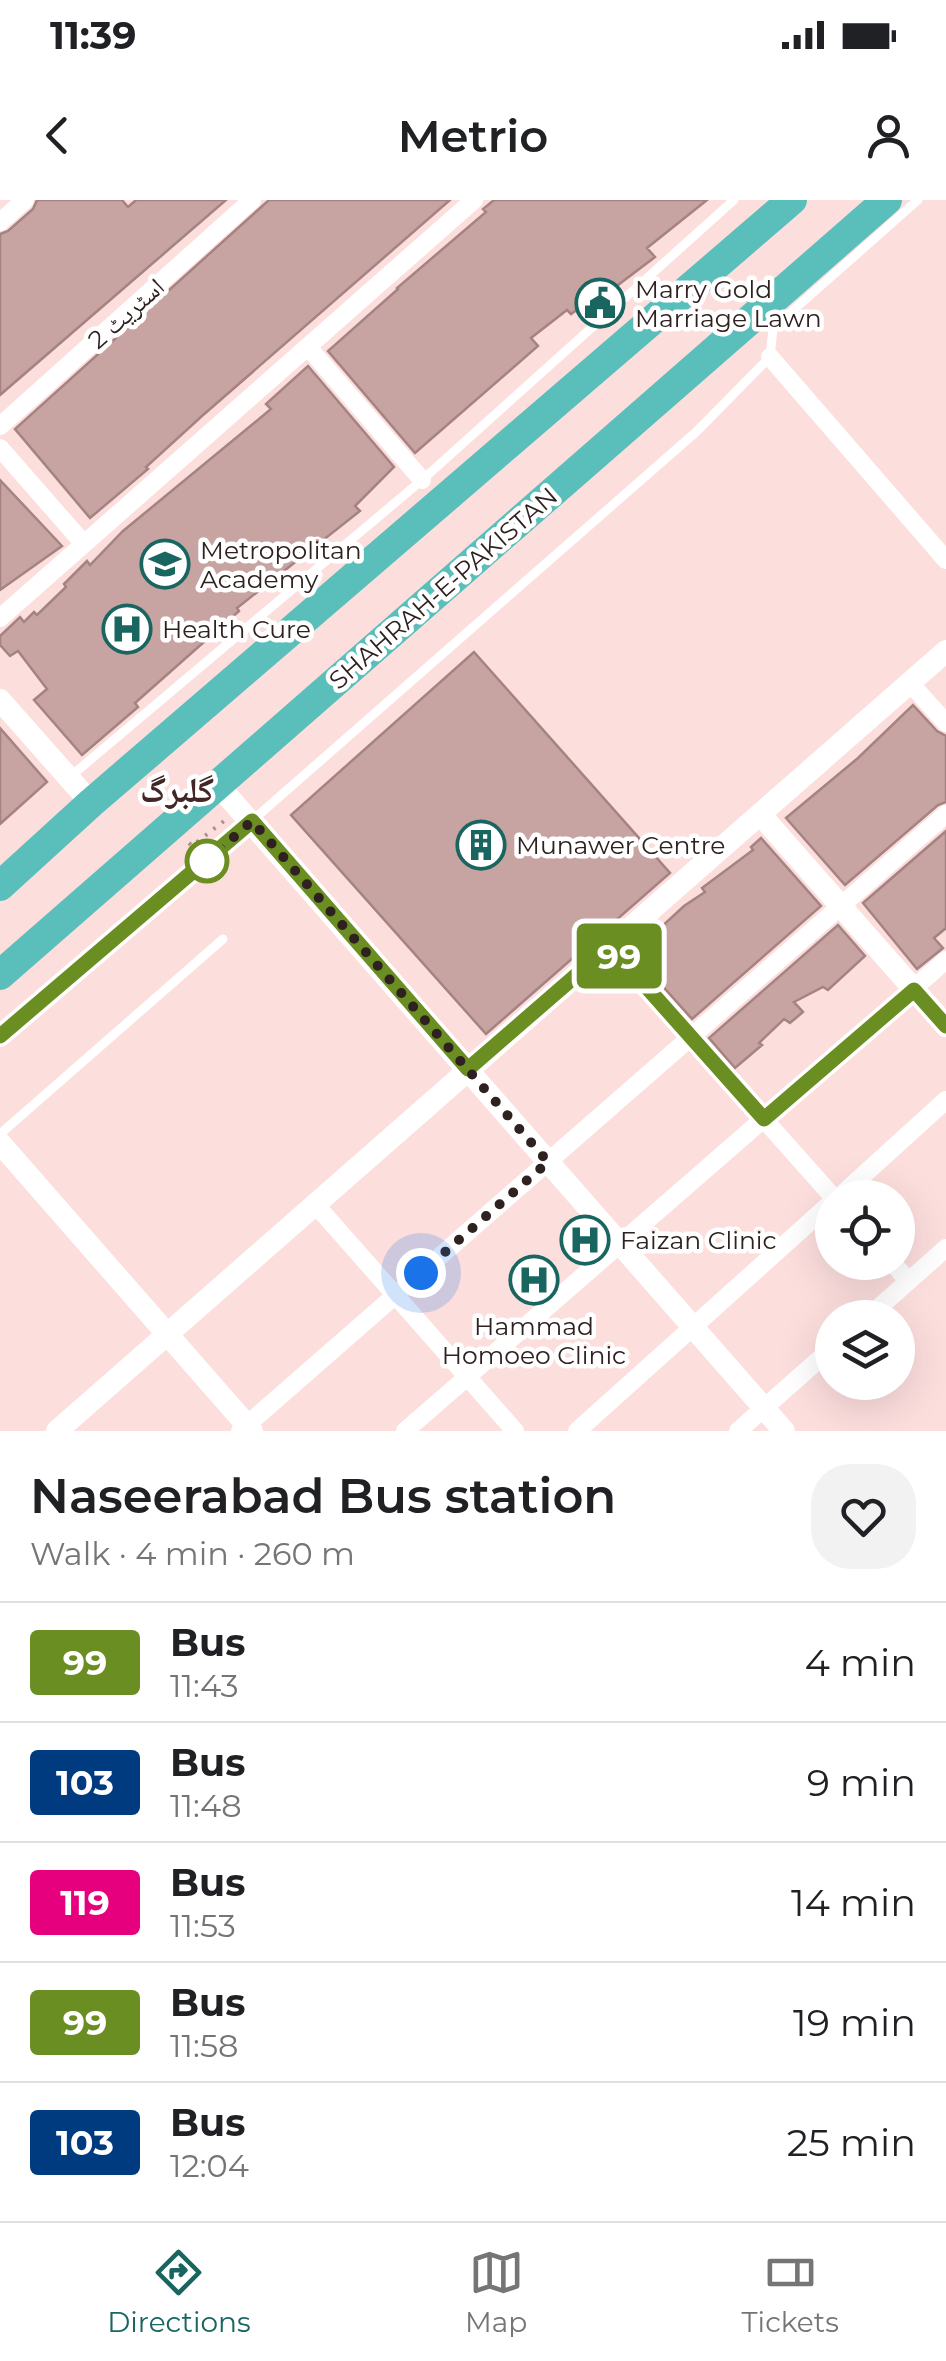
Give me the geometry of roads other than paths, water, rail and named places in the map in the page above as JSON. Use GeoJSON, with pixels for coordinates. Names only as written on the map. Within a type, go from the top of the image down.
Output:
{"type":"FeatureCollection","features":[{"type":"Feature","properties":{"kind":"highway","name":"SHAHRAH-E-PAKISTAN"},"geometry":{"type":"LineString","coordinates":[[0,975],[887,200]]}},
{"type":"Feature","properties":{"kind":"highway"},"geometry":{"type":"LineString","coordinates":[[0,886],[786,202]]}},
{"type":"Feature","properties":{"kind":"street"},"geometry":{"type":"LineString","coordinates":[[0,222],[25,200]]}},
{"type":"Feature","properties":{"kind":"street","name":"اسٹریٹ 2"},"geometry":{"type":"LineString","coordinates":[[0,426],[252,200]]}},
{"type":"Feature","properties":{"kind":"street"},"geometry":{"type":"LineString","coordinates":[[0,618],[474,200]]}},
{"type":"Feature","properties":{"kind":"street"},"geometry":{"type":"LineString","coordinates":[[308,347],[422,480]]}},
{"type":"Feature","properties":{"kind":"street"},"geometry":{"type":"LineString","coordinates":[[770,357],[946,560]]}},
{"type":"Feature","properties":{"kind":"street"},"geometry":{"type":"LineString","coordinates":[[0,448],[84,544]]}},
{"type":"Feature","properties":{"kind":"street"},"geometry":{"type":"LineString","coordinates":[[56,1431],[946,652]]}},
{"type":"Feature","properties":{"kind":"street"},"geometry":{"type":"LineString","coordinates":[[910,683],[946,723]]}},
{"type":"Feature","properties":{"kind":"street"},"geometry":{"type":"LineString","coordinates":[[0,700],[92,803]]}},
{"type":"Feature","properties":{"kind":"street"},"geometry":{"type":"LineString","coordinates":[[218,785],[240,819],[468,1069],[784,1431]]}},
{"type":"Feature","properties":{"kind":"street"},"geometry":{"type":"LineString","coordinates":[[760,814],[946,1026]]}},
{"type":"Feature","properties":{"kind":"street"},"geometry":{"type":"LineString","coordinates":[[0,1143],[246,1429],[946,814]]}},
{"type":"Feature","properties":{"kind":"street"},"geometry":{"type":"LineString","coordinates":[[610,946],[818,1180]]}},
{"type":"Feature","properties":{"kind":"street"},"geometry":{"type":"LineString","coordinates":[[405,1431],[946,960]]}},
{"type":"Feature","properties":{"kind":"street"},"geometry":{"type":"LineString","coordinates":[[856,1180],[946,1100]]}},
{"type":"Feature","properties":{"kind":"street"},"geometry":{"type":"LineString","coordinates":[[315,1204],[515,1431]]}},
{"type":"Feature","properties":{"kind":"street"},"geometry":{"type":"LineString","coordinates":[[577,1431],[815,1217]]}},
{"type":"Feature","properties":{"kind":"street"},"geometry":{"type":"LineString","coordinates":[[887,1300],[946,1248]]}},
{"type":"Feature","properties":{"kind":"street"},"geometry":{"type":"LineString","coordinates":[[738,1431],[815,1363]]}},
{"type":"Feature","properties":{"kind":"lane"},"geometry":{"type":"LineString","coordinates":[[68,778],[422,480],[734,200]]}},
{"type":"Feature","properties":{"kind":"lane"},"geometry":{"type":"LineString","coordinates":[[0,1036],[240,819],[696,432],[770,357],[772,328],[918,200]]}},
{"type":"Feature","properties":{"kind":"lane"},"geometry":{"type":"LineString","coordinates":[[0,1134],[223,939]]}},
{"type":"Feature","properties":{"kind":"place","name":"Marry Gold Marriage Lawn"},"geometry":{"type":"Point","coordinates":[600,303]}},
{"type":"Feature","properties":{"kind":"place","name":"Metropolitan Academy"},"geometry":{"type":"Point","coordinates":[165,564]}},
{"type":"Feature","properties":{"kind":"place","name":"Health Cure"},"geometry":{"type":"Point","coordinates":[127,629]}},
{"type":"Feature","properties":{"kind":"place","name":"Munawer Centre"},"geometry":{"type":"Point","coordinates":[481,845]}},
{"type":"Feature","properties":{"kind":"place","name":"Faizan Clinic"},"geometry":{"type":"Point","coordinates":[585,1240]}},
{"type":"Feature","properties":{"kind":"place","name":"Hammad Homoeo Clinic"},"geometry":{"type":"Point","coordinates":[534,1280]}},
{"type":"Feature","properties":{"kind":"district","name":"گلبرگ"},"geometry":{"type":"Point","coordinates":[177,790]}}]}
